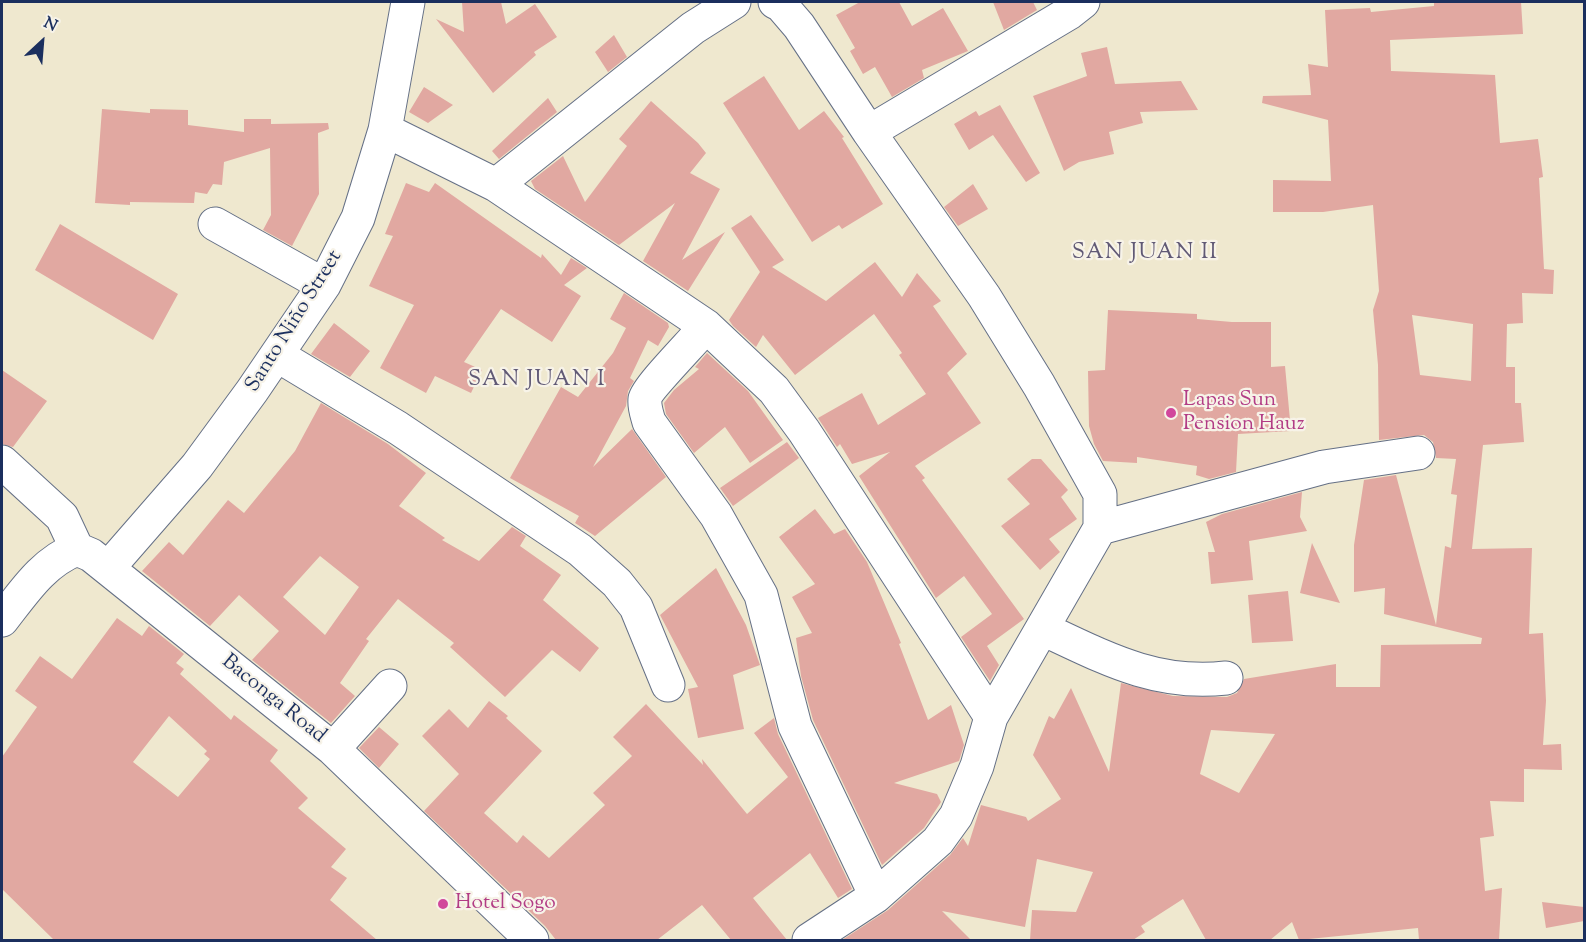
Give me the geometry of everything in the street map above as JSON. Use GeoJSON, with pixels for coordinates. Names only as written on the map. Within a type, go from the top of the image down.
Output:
{"type":"FeatureCollection","features":[{"type":"Feature","properties":{"kind":"street","name":"Santo Niño Street"},"geometry":{"type":"LineString","coordinates":[[109,567],[196,466],[277,355],[324,285],[358,218],[385,130],[408,2]]}},
{"type":"Feature","properties":{"kind":"street"},"geometry":{"type":"LineString","coordinates":[[496,185],[693,28],[734,2]]}},
{"type":"Feature","properties":{"kind":"street"},"geometry":{"type":"LineString","coordinates":[[775,2],[781,5],[799,26],[869,132],[984,296],[1039,385],[1100,494],[1100,528],[991,717],[978,766],[956,816],[938,841],[876,896],[809,940]]}},
{"type":"Feature","properties":{"kind":"street"},"geometry":{"type":"LineString","coordinates":[[869,132],[1069,13],[1083,2]]}},
{"type":"Feature","properties":{"kind":"street"},"geometry":{"type":"LineString","coordinates":[[385,130],[496,185],[706,326],[774,390],[991,717]]}},
{"type":"Feature","properties":{"kind":"street"},"geometry":{"type":"LineString","coordinates":[[215,224],[324,285]]}},
{"type":"Feature","properties":{"kind":"street"},"geometry":{"type":"LineString","coordinates":[[706,326],[679,359],[654,384],[645,397],[645,410],[649,422],[716,515],[761,596],[795,726],[876,896]]}},
{"type":"Feature","properties":{"kind":"street"},"geometry":{"type":"LineString","coordinates":[[277,355],[398,428],[580,550],[617,583],[636,607],[668,685]]}},
{"type":"Feature","properties":{"kind":"street"},"geometry":{"type":"LineString","coordinates":[[1100,528],[1324,467],[1418,453]]}},
{"type":"Feature","properties":{"kind":"street"},"geometry":{"type":"LineString","coordinates":[[2,462],[62,517],[77,549],[59,556],[45,567],[2,620]]}},
{"type":"Feature","properties":{"kind":"street","name":"Baconga Road"},"geometry":{"type":"LineString","coordinates":[[77,549],[109,567],[333,749],[532,940]]}},
{"type":"Feature","properties":{"kind":"street"},"geometry":{"type":"LineString","coordinates":[[1043,629],[1111,662],[1152,674],[1196,681],[1226,678]]}},
{"type":"Feature","properties":{"kind":"street"},"geometry":{"type":"LineString","coordinates":[[333,749],[390,686]]}},
{"type":"Feature","properties":{"kind":"building"},"geometry":{"type":"Polygon","coordinates":[[[462,2],[501,2],[506,24],[535,4],[557,37],[534,52],[536,55],[493,93],[436,19],[464,32],[462,2]]]}},
{"type":"Feature","properties":{"kind":"building"},"geometry":{"type":"Polygon","coordinates":[[[860,2],[899,2],[912,26],[943,8],[968,51],[922,70],[924,78],[892,97],[875,67],[863,74],[850,51],[855,48],[836,15],[860,2]]]}},
{"type":"Feature","properties":{"kind":"building"},"geometry":{"type":"Polygon","coordinates":[[[993,2],[1033,2],[1037,10],[1004,30],[993,2]]]}},
{"type":"Feature","properties":{"kind":"building"},"geometry":{"type":"Polygon","coordinates":[[[1434,2],[1521,2],[1523,34],[1390,40],[1391,71],[1495,75],[1500,143],[1538,139],[1543,177],[1539,178],[1544,269],[1554,270],[1553,294],[1522,293],[1523,323],[1507,324],[1506,367],[1515,367],[1515,403],[1521,403],[1524,442],[1483,445],[1472,549],[1532,548],[1529,634],[1543,633],[1546,701],[1543,745],[1561,744],[1562,770],[1524,769],[1524,802],[1490,801],[1494,836],[1480,838],[1485,891],[1502,888],[1499,940],[1419,940],[1418,928],[1299,940],[1292,922],[1270,940],[1206,940],[1183,899],[1141,926],[1145,932],[1133,940],[1030,940],[1032,910],[1076,912],[1093,872],[1037,859],[1025,927],[942,911],[971,940],[842,940],[888,910],[950,855],[963,838],[968,846],[981,805],[1026,817],[1028,821],[1061,799],[1033,755],[1049,716],[1054,719],[1071,688],[1109,772],[1121,683],[1173,696],[1227,697],[1237,693],[1244,679],[1336,664],[1336,687],[1380,687],[1381,645],[1481,644],[1482,638],[1384,614],[1385,588],[1354,592],[1354,545],[1364,480],[1396,475],[1436,625],[1445,546],[1451,548],[1457,495],[1451,494],[1456,459],[1436,458],[1433,442],[1424,435],[1379,440],[1378,365],[1373,310],[1379,291],[1373,205],[1323,212],[1273,212],[1273,180],[1331,181],[1328,120],[1262,103],[1263,96],[1311,95],[1308,64],[1328,67],[1325,10],[1370,8],[1371,12],[1434,6],[1434,2]],[[1412,315],[1420,375],[1471,381],[1473,324],[1412,315]],[[1211,730],[1200,774],[1239,793],[1275,734],[1211,730]]]}},
{"type":"Feature","properties":{"kind":"building"},"geometry":{"type":"Polygon","coordinates":[[[614,35],[627,57],[608,72],[595,52],[614,35]]]}},
{"type":"Feature","properties":{"kind":"building"},"geometry":{"type":"Polygon","coordinates":[[[1107,47],[1115,84],[1181,81],[1198,110],[1140,112],[1143,123],[1109,132],[1114,154],[1079,162],[1064,171],[1033,96],[1087,76],[1081,53],[1107,47]]]}},
{"type":"Feature","properties":{"kind":"building"},"geometry":{"type":"Polygon","coordinates":[[[764,76],[799,130],[824,111],[844,137],[842,138],[883,204],[842,229],[839,225],[812,242],[723,103],[764,76]]]}},
{"type":"Feature","properties":{"kind":"building"},"geometry":{"type":"Polygon","coordinates":[[[424,87],[453,105],[428,123],[409,112],[424,87]]]}},
{"type":"Feature","properties":{"kind":"building"},"geometry":{"type":"Polygon","coordinates":[[[548,98],[557,112],[499,159],[492,151],[548,98]]]}},
{"type":"Feature","properties":{"kind":"building"},"geometry":{"type":"Polygon","coordinates":[[[651,101],[706,153],[690,173],[720,189],[682,260],[725,232],[688,291],[643,261],[675,203],[619,245],[535,189],[531,181],[563,156],[585,202],[627,146],[619,139],[651,101]]]}},
{"type":"Feature","properties":{"kind":"building"},"geometry":{"type":"Polygon","coordinates":[[[1000,105],[1040,173],[1026,182],[993,135],[969,150],[954,124],[976,111],[979,116],[1000,105]]]}},
{"type":"Feature","properties":{"kind":"building"},"geometry":{"type":"Polygon","coordinates":[[[102,109],[150,113],[150,109],[188,110],[188,125],[244,132],[244,119],[271,119],[271,124],[328,123],[329,129],[318,133],[319,194],[292,246],[263,230],[271,215],[270,148],[224,162],[222,185],[213,184],[207,194],[195,192],[194,203],[130,202],[130,205],[95,203],[102,109]]]}},
{"type":"Feature","properties":{"kind":"building"},"geometry":{"type":"Polygon","coordinates":[[[406,183],[429,192],[435,183],[541,258],[542,254],[561,275],[571,258],[587,268],[564,285],[581,296],[552,342],[501,309],[464,362],[482,370],[471,393],[435,376],[426,393],[380,368],[414,305],[369,286],[393,236],[385,234],[406,183]]]}},
{"type":"Feature","properties":{"kind":"building"},"geometry":{"type":"Polygon","coordinates":[[[973,184],[988,209],[958,226],[944,207],[973,184]]]}},
{"type":"Feature","properties":{"kind":"building"},"geometry":{"type":"Polygon","coordinates":[[[751,215],[784,260],[772,267],[826,301],[875,262],[902,297],[917,273],[941,301],[933,306],[967,354],[947,373],[981,423],[915,466],[925,478],[922,480],[1024,619],[987,646],[999,665],[990,681],[961,637],[992,614],[964,576],[936,598],[859,476],[890,452],[852,464],[840,444],[837,447],[818,418],[862,393],[878,425],[926,394],[899,355],[902,353],[874,314],[795,375],[763,335],[756,347],[733,326],[729,320],[760,272],[731,228],[751,215]]]}},
{"type":"Feature","properties":{"kind":"building"},"geometry":{"type":"Polygon","coordinates":[[[60,224],[178,294],[153,340],[35,270],[60,224]]]}},
{"type":"Feature","properties":{"kind":"building"},"geometry":{"type":"Polygon","coordinates":[[[624,293],[668,323],[669,327],[658,346],[648,340],[630,378],[634,381],[628,391],[626,406],[593,467],[632,429],[666,477],[595,536],[575,523],[579,516],[510,478],[561,387],[578,397],[613,353],[626,328],[610,319],[624,293]]]}},
{"type":"Feature","properties":{"kind":"building"},"geometry":{"type":"Polygon","coordinates":[[[1108,310],[1197,314],[1197,319],[1232,322],[1271,322],[1271,367],[1285,366],[1291,431],[1238,434],[1236,472],[1209,479],[1196,475],[1197,466],[1137,457],[1137,463],[1103,461],[1094,444],[1089,426],[1088,371],[1105,370],[1108,310]]]}},
{"type":"Feature","properties":{"kind":"building"},"geometry":{"type":"Polygon","coordinates":[[[334,323],[370,351],[350,377],[311,354],[334,323]]]}},
{"type":"Feature","properties":{"kind":"building"},"geometry":{"type":"Polygon","coordinates":[[[707,353],[748,391],[783,440],[750,463],[725,427],[694,453],[666,414],[664,403],[674,390],[699,369],[695,367],[707,353]]]}},
{"type":"Feature","properties":{"kind":"building"},"geometry":{"type":"Polygon","coordinates":[[[2,370],[47,401],[13,447],[2,444],[2,370]]]}},
{"type":"Feature","properties":{"kind":"building"},"geometry":{"type":"Polygon","coordinates":[[[321,403],[388,444],[426,473],[399,506],[445,538],[442,540],[479,561],[512,527],[526,536],[520,546],[561,575],[543,600],[599,648],[580,672],[552,650],[505,697],[450,647],[454,643],[398,599],[366,639],[369,641],[340,683],[355,696],[331,723],[252,660],[279,631],[239,595],[210,626],[142,571],[169,542],[183,555],[228,500],[244,513],[295,451],[321,403]],[[320,556],[283,597],[325,635],[359,587],[320,556]]]}},
{"type":"Feature","properties":{"kind":"building"},"geometry":{"type":"Polygon","coordinates":[[[787,442],[799,458],[733,506],[720,488],[787,442]]]}},
{"type":"Feature","properties":{"kind":"building"},"geometry":{"type":"Polygon","coordinates":[[[1032,459],[1041,459],[1068,490],[1061,497],[1077,519],[1049,539],[1060,552],[1040,570],[1001,526],[1030,504],[1007,479],[1032,459]]]}},
{"type":"Feature","properties":{"kind":"building"},"geometry":{"type":"Polygon","coordinates":[[[1302,492],[1300,517],[1307,531],[1249,541],[1253,580],[1211,584],[1208,552],[1215,552],[1206,522],[1222,514],[1302,492]]]}},
{"type":"Feature","properties":{"kind":"building"},"geometry":{"type":"Polygon","coordinates":[[[815,509],[834,534],[845,529],[867,562],[901,643],[899,644],[928,720],[951,705],[964,745],[959,761],[894,783],[937,794],[941,802],[924,828],[882,865],[813,720],[801,676],[796,638],[812,633],[792,597],[815,584],[779,537],[815,509]]]}},
{"type":"Feature","properties":{"kind":"building"},"geometry":{"type":"Polygon","coordinates":[[[1312,543],[1340,603],[1300,593],[1312,543]]]}},
{"type":"Feature","properties":{"kind":"building"},"geometry":{"type":"Polygon","coordinates":[[[716,568],[746,625],[760,665],[733,675],[744,729],[698,738],[688,689],[698,687],[660,615],[716,568]]]}},
{"type":"Feature","properties":{"kind":"building"},"geometry":{"type":"Polygon","coordinates":[[[1288,591],[1293,641],[1252,643],[1248,595],[1288,591]]]}},
{"type":"Feature","properties":{"kind":"building"},"geometry":{"type":"Polygon","coordinates":[[[117,618],[142,636],[149,626],[184,654],[176,663],[184,669],[180,674],[231,720],[234,715],[278,750],[270,761],[308,798],[298,808],[346,849],[331,867],[347,878],[330,900],[377,940],[54,940],[2,889],[2,757],[37,707],[15,691],[40,656],[72,679],[117,618]],[[169,716],[133,762],[178,797],[210,759],[204,754],[207,751],[169,716]]]}},
{"type":"Feature","properties":{"kind":"building"},"geometry":{"type":"Polygon","coordinates":[[[489,701],[508,716],[506,718],[542,751],[484,813],[517,843],[523,835],[549,858],[605,805],[593,793],[632,756],[613,737],[646,704],[703,765],[702,759],[747,814],[788,777],[754,733],[774,718],[778,734],[852,889],[838,898],[810,853],[753,898],[787,940],[731,940],[702,905],[657,940],[556,940],[545,926],[424,811],[459,774],[422,736],[449,709],[468,728],[489,701]]]}},
{"type":"Feature","properties":{"kind":"building"},"geometry":{"type":"Polygon","coordinates":[[[379,727],[399,744],[379,768],[359,748],[379,727]]]}},
{"type":"Feature","properties":{"kind":"building"},"geometry":{"type":"Polygon","coordinates":[[[1542,902],[1584,907],[1584,921],[1546,928],[1542,902]]]}},
{"type":"Feature","properties":{"kind":"place","name":"Lapas Sun Pension Hauz"},"geometry":{"type":"Point","coordinates":[1171,413]}},
{"type":"Feature","properties":{"kind":"place","name":"Hotel Sogo"},"geometry":{"type":"Point","coordinates":[443,904]}},
{"type":"Feature","properties":{"kind":"district","name":"SAN JUAN II"},"geometry":{"type":"Point","coordinates":[1145,254]}},
{"type":"Feature","properties":{"kind":"district","name":"SAN JUAN I"},"geometry":{"type":"Point","coordinates":[537,381]}}]}
